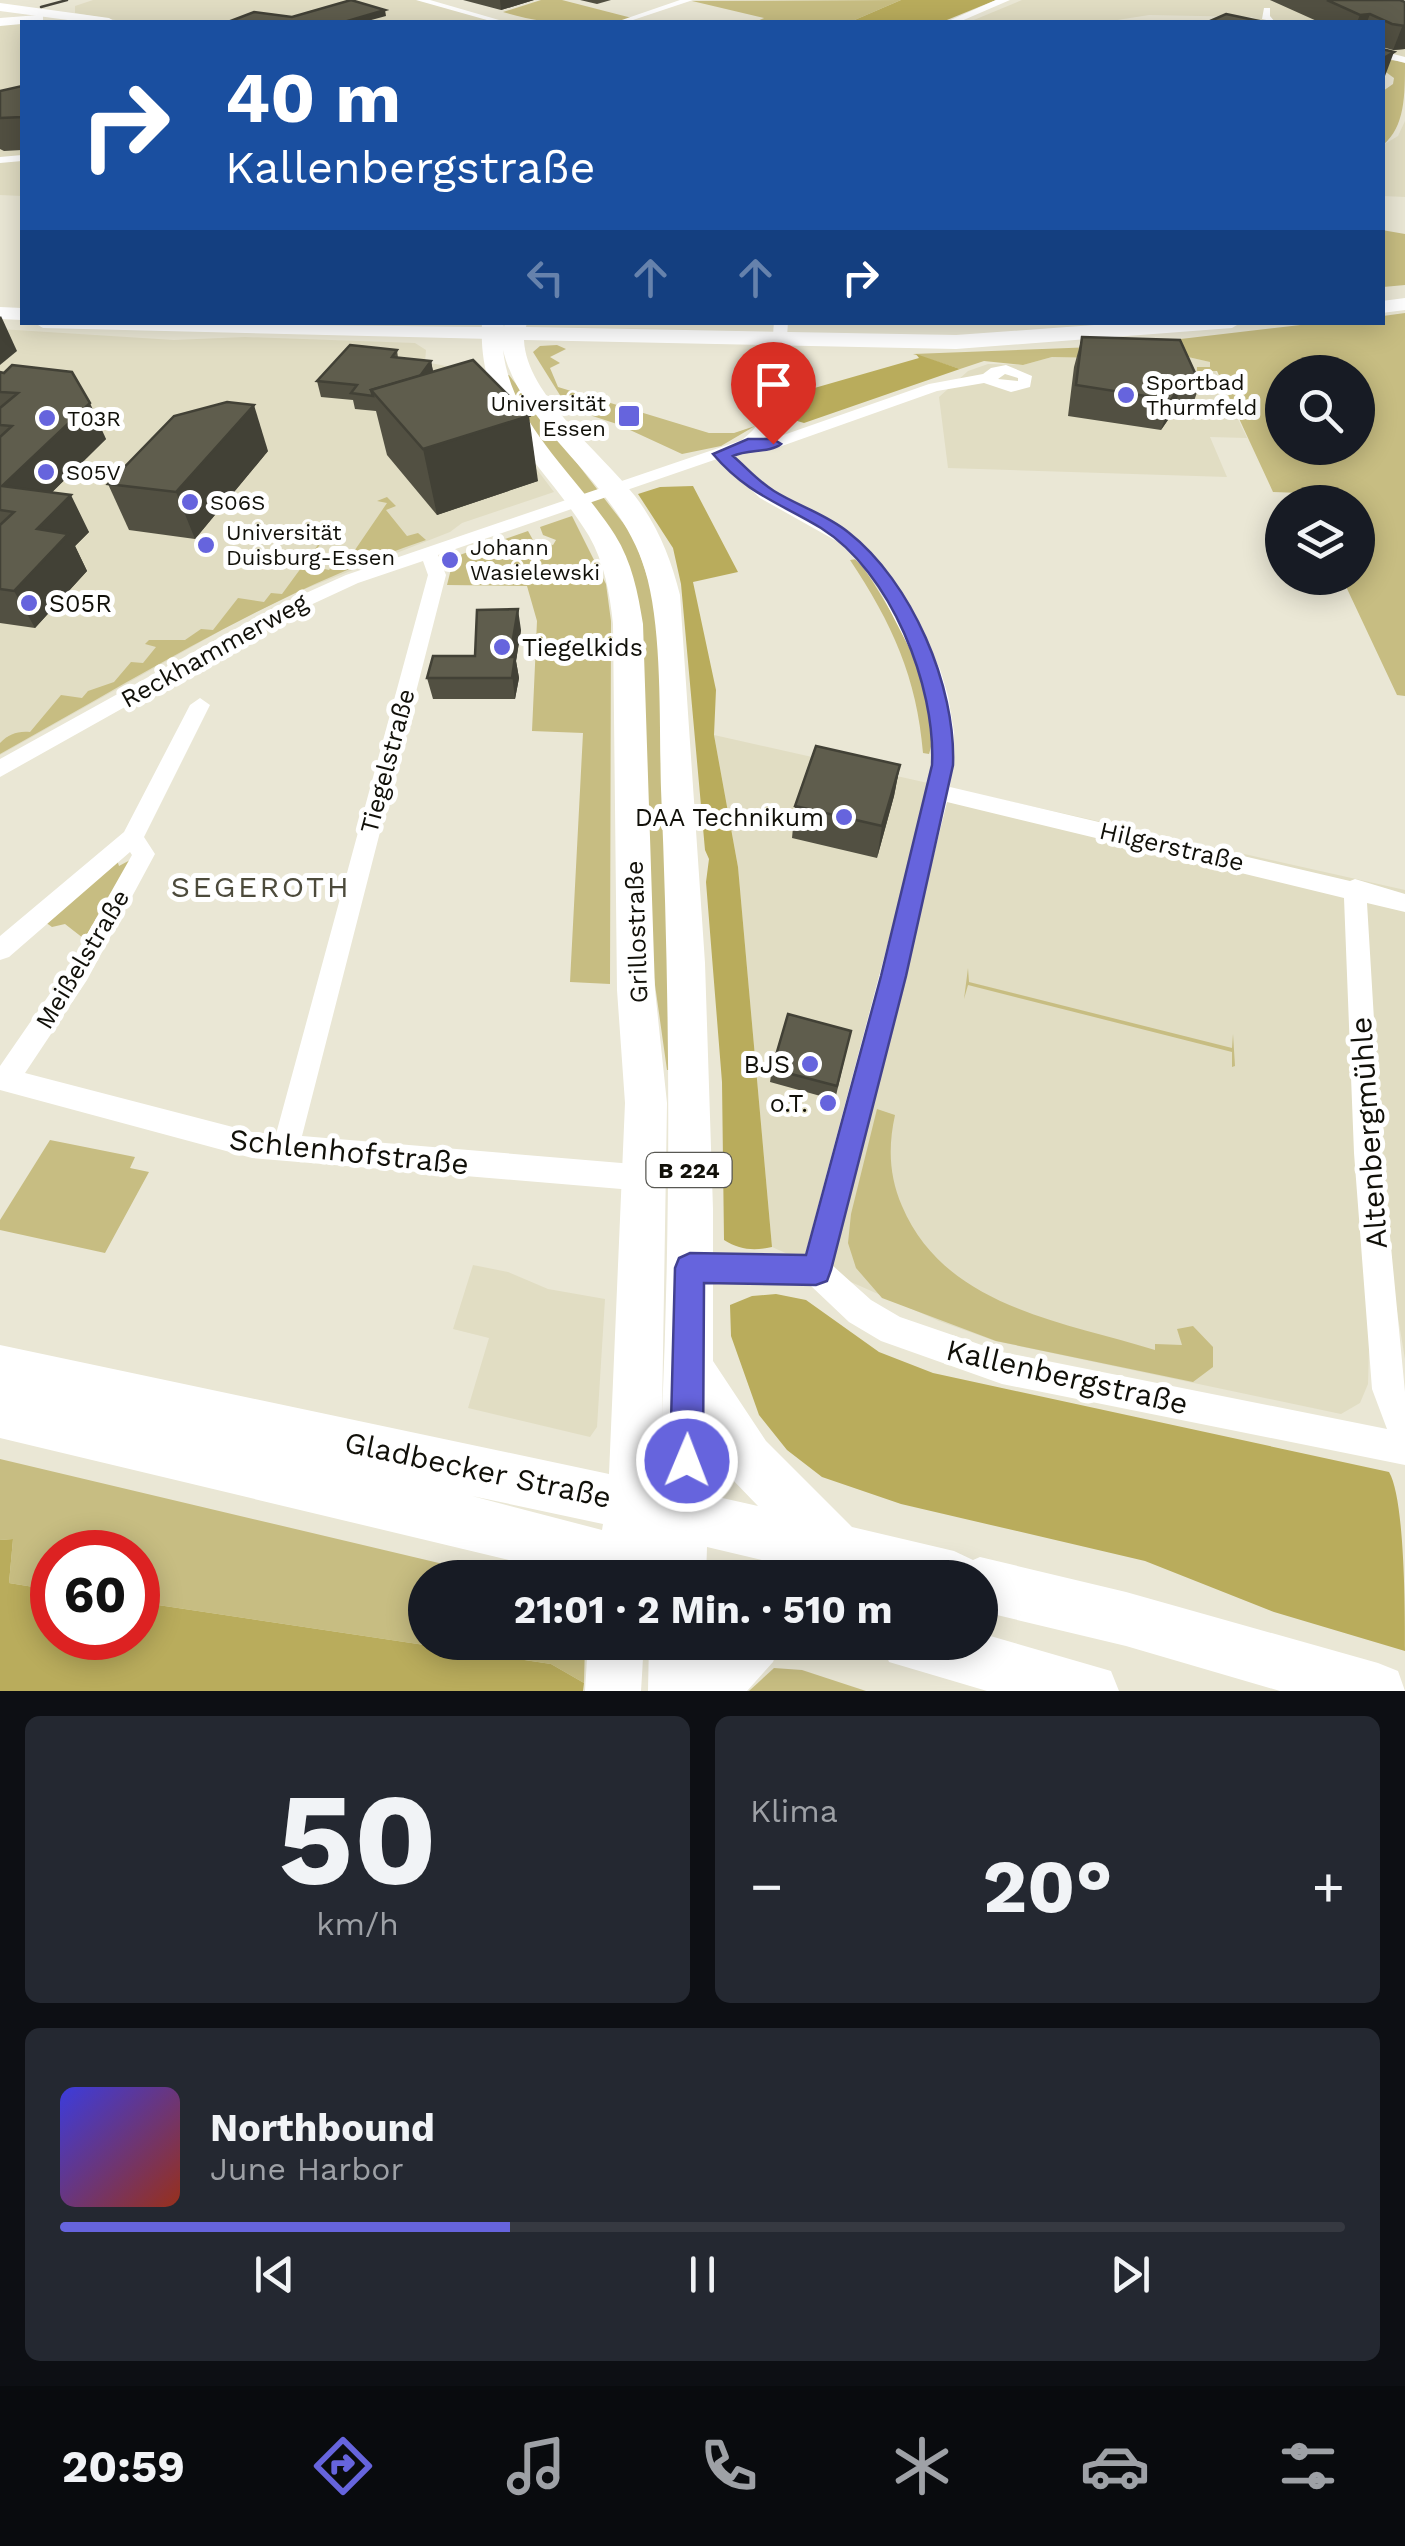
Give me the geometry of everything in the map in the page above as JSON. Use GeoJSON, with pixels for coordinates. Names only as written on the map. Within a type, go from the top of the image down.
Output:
{"type":"FeatureCollection","features":[{"type":"Feature","properties":{"kind":"main road"},"geometry":{"type":"LineString","coordinates":[[10,14],[65,8],[102,20]]}},
{"type":"Feature","properties":{"kind":"main road"},"geometry":{"type":"LineString","coordinates":[[10,14],[65,8]]}},
{"type":"Feature","properties":{"kind":"main road"},"geometry":{"type":"LineString","coordinates":[[178,325],[944,332],[1055,325]]}},
{"type":"Feature","properties":{"kind":"main road"},"geometry":{"type":"LineString","coordinates":[[504,326],[538,325]]}},
{"type":"Feature","properties":{"kind":"main road"},"geometry":{"type":"LineString","coordinates":[[603,325],[993,341],[1194,325]]}},
{"type":"Feature","properties":{"kind":"main road","name":"Grillostraße"},"geometry":{"type":"LineString","coordinates":[[504,326],[492,358],[503,395],[516,420],[603,538],[624,596],[631,665],[636,990],[646,1103],[631,1503],[646,1560]]}},
{"type":"Feature","properties":{"kind":"main road","name":"Grillostraße"},"geometry":{"type":"LineString","coordinates":[[504,326],[531,388],[628,504],[652,550],[666,595],[688,1038],[690,1268],[684,1516],[658,1560]]}},
{"type":"Feature","properties":{"kind":"main road"},"geometry":{"type":"LineString","coordinates":[[688,1367],[748,1459],[836,1549]]}},
{"type":"Feature","properties":{"kind":"main road","name":"Gladbecker Straße"},"geometry":{"type":"LineString","coordinates":[[0,1369],[881,1560]]}},
{"type":"Feature","properties":{"kind":"main road","name":"Gladbecker Straße"},"geometry":{"type":"LineString","coordinates":[[0,1413],[575,1546],[612,1560]]}},
{"type":"Feature","properties":{"kind":"main road"},"geometry":{"type":"LineString","coordinates":[[998,1588],[1126,1619],[1378,1691]]}},
{"type":"Feature","properties":{"kind":"main road"},"geometry":{"type":"LineString","coordinates":[[613,1691],[615,1660]]}},
{"type":"Feature","properties":{"kind":"main road"},"geometry":{"type":"LineString","coordinates":[[676,1691],[677,1660]]}},
{"type":"Feature","properties":{"kind":"main road"},"geometry":{"type":"LineString","coordinates":[[716,1691],[734,1660]]}},
{"type":"Feature","properties":{"kind":"main road"},"geometry":{"type":"LineString","coordinates":[[976,1660],[1091,1691]]}},
{"type":"Feature","properties":{"kind":"street"},"geometry":{"type":"LineString","coordinates":[[420,0],[495,20]]}},
{"type":"Feature","properties":{"kind":"street"},"geometry":{"type":"LineString","coordinates":[[626,20],[689,0]]}},
{"type":"Feature","properties":{"kind":"street"},"geometry":{"type":"LineString","coordinates":[[956,20],[1005,0]]}},
{"type":"Feature","properties":{"kind":"street"},"geometry":{"type":"LineString","coordinates":[[1267,10],[1265,16],[1269,20]]}},
{"type":"Feature","properties":{"kind":"street"},"geometry":{"type":"LineString","coordinates":[[748,444],[772,423],[780,403],[780,331]]}},
{"type":"Feature","properties":{"kind":"street"},"geometry":{"type":"LineString","coordinates":[[748,444],[773,444],[934,387],[989,378]]}},
{"type":"Feature","properties":{"kind":"street"},"geometry":{"type":"LineString","coordinates":[[772,423],[803,432]]}},
{"type":"Feature","properties":{"kind":"street","name":"Reckhammerweg"},"geometry":{"type":"LineString","coordinates":[[0,768],[284,610],[352,578],[748,444]]}},
{"type":"Feature","properties":{"kind":"street"},"geometry":{"type":"LineString","coordinates":[[690,1268],[816,1270],[939,792],[944,732],[930,668],[882,577],[827,524],[766,494],[722,454]]}},
{"type":"Feature","properties":{"kind":"street","name":"Tiegelstraße"},"geometry":{"type":"LineString","coordinates":[[286,1147],[437,574],[428,552]]}},
{"type":"Feature","properties":{"kind":"street","name":"Meißelstraße"},"geometry":{"type":"LineString","coordinates":[[0,950],[132,838],[200,705]]}},
{"type":"Feature","properties":{"kind":"street","name":"Hilgerstraße"},"geometry":{"type":"LineString","coordinates":[[939,792],[1405,902]]}},
{"type":"Feature","properties":{"kind":"street","name":"Meißelstraße"},"geometry":{"type":"LineString","coordinates":[[3,1078],[78,973],[144,854],[132,838]]}},
{"type":"Feature","properties":{"kind":"street","name":"Altenbergmühle"},"geometry":{"type":"LineString","coordinates":[[1355,888],[1368,1154],[1388,1389],[1405,1435]]}},
{"type":"Feature","properties":{"kind":"street","name":"Schlenhofstraße"},"geometry":{"type":"LineString","coordinates":[[3,1078],[234,1142],[644,1178]]}},
{"type":"Feature","properties":{"kind":"street","name":"Kallenbergstraße"},"geometry":{"type":"LineString","coordinates":[[816,1270],[860,1311],[892,1330],[1002,1368],[1405,1449]]}},
{"type":"Feature","properties":{"kind":"shaded area"},"geometry":{"type":"Polygon","coordinates":[[[93,0],[418,0],[493,20],[116,20],[75,13],[75,6],[93,0]]]}},
{"type":"Feature","properties":{"kind":"shaded area"},"geometry":{"type":"Polygon","coordinates":[[[541,0],[562,0],[632,18],[534,20],[503,12],[541,0]]]}},
{"type":"Feature","properties":{"kind":"shaded area"},"geometry":{"type":"Polygon","coordinates":[[[901,0],[855,20],[760,20],[764,18],[692,1],[901,0]]]}},
{"type":"Feature","properties":{"kind":"shaded area"},"geometry":{"type":"Polygon","coordinates":[[[901,0],[996,0],[947,20],[855,20],[901,0]]]}},
{"type":"Feature","properties":{"kind":"shaded area"},"geometry":{"type":"Polygon","coordinates":[[[1022,0],[1356,0],[1405,21],[1405,60],[1385,55],[1385,20],[1149,15],[1118,20],[974,20],[1022,0]]]}},
{"type":"Feature","properties":{"kind":"shaded area"},"geometry":{"type":"Polygon","coordinates":[[[20,23],[20,196],[0,195],[0,25],[20,23]]]}},
{"type":"Feature","properties":{"kind":"shaded area"},"geometry":{"type":"Polygon","coordinates":[[[1385,59],[1405,62],[1400,120],[1385,143],[1385,90],[1394,78],[1385,71],[1385,59]]]}},
{"type":"Feature","properties":{"kind":"shaded area"},"geometry":{"type":"Polygon","coordinates":[[[1405,121],[1405,197],[1385,196],[1385,144],[1398,136],[1405,121]]]}},
{"type":"Feature","properties":{"kind":"shaded area"},"geometry":{"type":"Polygon","coordinates":[[[1385,231],[1405,234],[1405,285],[1385,287],[1385,231]]]}},
{"type":"Feature","properties":{"kind":"shaded area"},"geometry":{"type":"Polygon","coordinates":[[[1405,313],[1405,696],[1397,695],[1350,595],[1375,595],[1375,485],[1270,485],[1217,371],[1197,371],[1197,367],[1210,367],[1210,362],[1188,357],[1185,350],[1100,358],[1052,357],[1023,365],[984,361],[960,369],[913,354],[1121,346],[1301,325],[1385,325],[1385,316],[1405,313]]]}},
{"type":"Feature","properties":{"kind":"shaded area","name":"Universität Duisburg-Essen"},"geometry":{"type":"Polygon","coordinates":[[[0,329],[174,340],[245,337],[415,343],[426,350],[425,362],[483,373],[526,455],[554,492],[462,523],[450,532],[292,594],[0,755],[0,329]]]}},
{"type":"Feature","properties":{"kind":"shaded area"},"geometry":{"type":"Polygon","coordinates":[[[540,346],[566,349],[550,357],[560,363],[550,368],[558,387],[709,433],[734,433],[755,426],[721,446],[682,454],[617,424],[568,408],[533,352],[540,346]]]}},
{"type":"Feature","properties":{"kind":"shaded area","name":"Sportbad Thurmfeld"},"geometry":{"type":"Polygon","coordinates":[[[1185,350],[1188,357],[1211,362],[1247,438],[1210,437],[1227,477],[948,468],[939,397],[968,371],[988,364],[1023,365],[1052,357],[1100,358],[1185,350]]]}},
{"type":"Feature","properties":{"kind":"shaded area"},"geometry":{"type":"Polygon","coordinates":[[[916,354],[960,369],[804,423],[794,420],[797,393],[919,358],[916,354]]]}},
{"type":"Feature","properties":{"kind":"shaded area"},"geometry":{"type":"Polygon","coordinates":[[[509,375],[634,537],[659,612],[675,1070],[667,1070],[647,928],[637,615],[504,376],[509,375]]]}},
{"type":"Feature","properties":{"kind":"shaded area"},"geometry":{"type":"Polygon","coordinates":[[[693,486],[738,572],[693,582],[716,690],[714,735],[738,867],[772,1247],[759,1249],[741,1248],[724,1240],[722,1082],[706,882],[709,859],[705,850],[681,584],[673,548],[638,494],[660,487],[693,486]]]}},
{"type":"Feature","properties":{"kind":"shaded area"},"geometry":{"type":"Polygon","coordinates":[[[387,497],[396,506],[386,510],[407,536],[418,533],[426,540],[261,610],[0,754],[0,743],[14,734],[30,732],[61,695],[82,698],[88,691],[114,682],[131,662],[143,663],[156,647],[145,644],[149,640],[185,640],[201,629],[213,630],[238,598],[264,602],[271,593],[282,594],[331,527],[307,565],[329,570],[333,565],[344,566],[387,503],[377,501],[387,497]]]}},
{"type":"Feature","properties":{"kind":"shaded area"},"geometry":{"type":"Polygon","coordinates":[[[572,516],[606,584],[611,621],[610,984],[570,982],[583,733],[532,731],[537,621],[527,586],[447,585],[454,557],[528,531],[533,540],[553,545],[556,540],[543,535],[540,527],[572,516]]]}},
{"type":"Feature","properties":{"kind":"shaded area"},"geometry":{"type":"Polygon","coordinates":[[[857,559],[884,599],[923,681],[933,733],[929,754],[923,753],[915,700],[900,652],[850,560],[857,559]]]}},
{"type":"Feature","properties":{"kind":"shaded area"},"geometry":{"type":"Polygon","coordinates":[[[714,735],[1405,890],[1405,1359],[1374,1174],[1368,1384],[1360,1403],[1341,1414],[995,1341],[939,1321],[772,1247],[738,867],[714,735]]]}},
{"type":"Feature","properties":{"kind":"shaded area"},"geometry":{"type":"Polygon","coordinates":[[[132,859],[89,936],[83,938],[65,924],[52,927],[45,922],[117,860],[119,866],[132,859]]]}},
{"type":"Feature","properties":{"kind":"shaded area"},"geometry":{"type":"Polygon","coordinates":[[[968,968],[969,982],[1232,1048],[1233,1034],[1235,1066],[1232,1067],[1232,1052],[968,985],[964,999],[968,968]]]}},
{"type":"Feature","properties":{"kind":"shaded area"},"geometry":{"type":"Polygon","coordinates":[[[877,1109],[895,1115],[891,1161],[902,1206],[921,1240],[946,1267],[1009,1305],[1155,1350],[1155,1344],[1182,1345],[1177,1329],[1193,1326],[1213,1347],[1213,1367],[1193,1382],[996,1341],[882,1298],[856,1268],[848,1243],[851,1214],[877,1109]]]}},
{"type":"Feature","properties":{"kind":"shaded area"},"geometry":{"type":"Polygon","coordinates":[[[50,1140],[135,1157],[130,1168],[149,1172],[105,1253],[0,1230],[0,1220],[50,1140]]]}},
{"type":"Feature","properties":{"kind":"shaded area"},"geometry":{"type":"Polygon","coordinates":[[[473,1265],[508,1272],[548,1289],[605,1299],[597,1427],[590,1437],[468,1408],[489,1338],[453,1329],[473,1265]]]}},
{"type":"Feature","properties":{"kind":"shaded area"},"geometry":{"type":"Polygon","coordinates":[[[776,1294],[806,1300],[879,1352],[933,1373],[1389,1472],[1401,1530],[1405,1651],[1274,1612],[1145,1561],[901,1504],[822,1477],[787,1450],[759,1415],[731,1336],[730,1305],[752,1296],[776,1294]]]}},
{"type":"Feature","properties":{"kind":"shaded area"},"geometry":{"type":"Polygon","coordinates":[[[0,1459],[426,1560],[408,1560],[408,1643],[160,1605],[160,1530],[30,1530],[30,1586],[9,1583],[13,1539],[0,1540],[0,1459]]]}},
{"type":"Feature","properties":{"kind":"shaded area"},"geometry":{"type":"Polygon","coordinates":[[[13,1539],[9,1583],[30,1586],[30,1660],[160,1660],[160,1605],[408,1643],[408,1660],[524,1660],[551,1664],[584,1683],[583,1691],[0,1691],[0,1540],[13,1539]]]}},
{"type":"Feature","properties":{"kind":"shaded area"},"geometry":{"type":"Polygon","coordinates":[[[524,1660],[585,1660],[584,1683],[551,1664],[524,1660]]]}},
{"type":"Feature","properties":{"kind":"shaded area"},"geometry":{"type":"Polygon","coordinates":[[[774,1668],[802,1670],[866,1691],[749,1691],[774,1668]]]}},
{"type":"Feature","properties":{"kind":"building"},"geometry":{"type":"Polygon","coordinates":[[[351,0],[385,10],[351,20],[233,20],[254,12],[292,17],[351,0]]]}},
{"type":"Feature","properties":{"kind":"building"},"geometry":{"type":"Polygon","coordinates":[[[1327,0],[1405,2],[1405,26],[1370,14],[1360,15],[1327,0]]]}},
{"type":"Feature","properties":{"kind":"building"},"geometry":{"type":"Polygon","coordinates":[[[1226,14],[1254,20],[1212,20],[1226,14]]]}},
{"type":"Feature","properties":{"kind":"building"},"geometry":{"type":"Polygon","coordinates":[[[20,86],[20,117],[0,118],[0,91],[20,86]]]}},
{"type":"Feature","properties":{"kind":"building"},"geometry":{"type":"Polygon","coordinates":[[[1082,337],[1180,340],[1200,384],[1182,383],[1171,400],[1076,385],[1082,337]]]}},
{"type":"Feature","properties":{"kind":"building"},"geometry":{"type":"Polygon","coordinates":[[[350,345],[397,350],[392,357],[431,361],[420,376],[371,390],[373,396],[351,393],[357,385],[317,381],[350,345]]]}},
{"type":"Feature","properties":{"kind":"building"},"geometry":{"type":"Polygon","coordinates":[[[473,360],[529,416],[423,449],[371,390],[473,360]]]}},
{"type":"Feature","properties":{"kind":"building"},"geometry":{"type":"Polygon","coordinates":[[[12,365],[72,372],[90,403],[2,486],[71,495],[37,529],[68,534],[14,591],[0,589],[0,525],[14,512],[0,510],[0,437],[12,426],[0,425],[0,408],[18,393],[0,392],[0,372],[12,365]]]}},
{"type":"Feature","properties":{"kind":"building"},"geometry":{"type":"Polygon","coordinates":[[[227,402],[254,405],[176,492],[108,484],[174,416],[227,402]]]}},
{"type":"Feature","properties":{"kind":"building"},"geometry":{"type":"Polygon","coordinates":[[[518,609],[510,657],[515,657],[512,678],[427,678],[433,656],[475,656],[477,610],[518,609]]]}},
{"type":"Feature","properties":{"kind":"building"},"geometry":{"type":"Polygon","coordinates":[[[816,746],[900,765],[882,826],[795,806],[816,746]]]}},
{"type":"Feature","properties":{"kind":"building","name":"BJS"},"geometry":{"type":"Polygon","coordinates":[[[788,1014],[851,1031],[837,1086],[772,1069],[788,1014]]]}},
{"type":"Feature","properties":{"kind":"tram line"},"geometry":{"type":"LineString","coordinates":[[41,7],[67,0]]}},
{"type":"Feature","properties":{"kind":"place","name":"Sportbad Thurmfeld"},"geometry":{"type":"Point","coordinates":[1126,395]}},
{"type":"Feature","properties":{"kind":"place","name":"Universität Essen"},"geometry":{"type":"Point","coordinates":[629,416]}},
{"type":"Feature","properties":{"kind":"place","name":"T03R"},"geometry":{"type":"Point","coordinates":[47,418]}},
{"type":"Feature","properties":{"kind":"place","name":"S05V"},"geometry":{"type":"Point","coordinates":[46,472]}},
{"type":"Feature","properties":{"kind":"place","name":"S06S"},"geometry":{"type":"Point","coordinates":[190,502]}},
{"type":"Feature","properties":{"kind":"place","name":"Universität Duisburg-Essen"},"geometry":{"type":"Point","coordinates":[206,545]}},
{"type":"Feature","properties":{"kind":"place","name":"Johann Wasielewski"},"geometry":{"type":"Point","coordinates":[450,560]}},
{"type":"Feature","properties":{"kind":"place","name":"S05R"},"geometry":{"type":"Point","coordinates":[29,603]}},
{"type":"Feature","properties":{"kind":"place","name":"Tiegelkids"},"geometry":{"type":"Point","coordinates":[502,647]}},
{"type":"Feature","properties":{"kind":"place","name":"DAA Technikum"},"geometry":{"type":"Point","coordinates":[844,817]}},
{"type":"Feature","properties":{"kind":"place","name":"BJS"},"geometry":{"type":"Point","coordinates":[810,1064]}},
{"type":"Feature","properties":{"kind":"place","name":"o.T."},"geometry":{"type":"Point","coordinates":[828,1103]}},
{"type":"Feature","properties":{"kind":"district","name":"SEGEROTH"},"geometry":{"type":"Point","coordinates":[261,887]}},
{"type":"Feature","properties":{"kind":"route"},"geometry":{"type":"LineString","coordinates":[[687,1461],[690,1268],[816,1270],[847,1164],[943,765],[944,732],[930,668],[882,577],[863,554],[827,524],[766,494],[722,454],[748,444],[773,444]]}}]}
